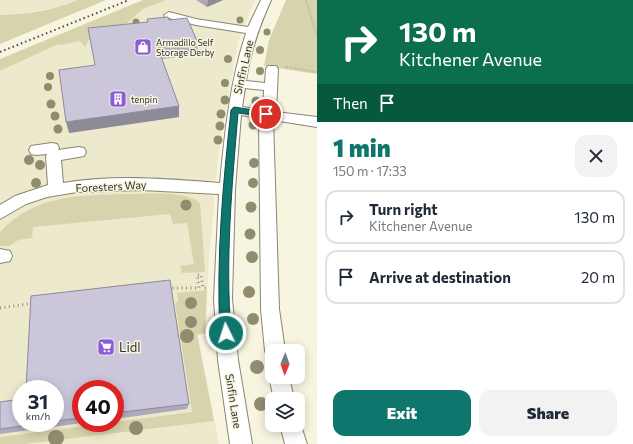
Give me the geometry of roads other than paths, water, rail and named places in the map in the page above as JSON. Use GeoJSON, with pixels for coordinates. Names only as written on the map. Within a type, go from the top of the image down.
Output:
{"type":"FeatureCollection","features":[{"type":"Feature","properties":{"kind":"street","name":"Sinfin Lane"},"geometry":{"type":"LineString","coordinates":[[241,444],[228,360],[223,288],[227,189],[234,110],[238,84],[243,60],[252,31],[266,1]]}},
{"type":"Feature","properties":{"kind":"street"},"geometry":{"type":"LineString","coordinates":[[169,15],[196,22],[252,31]]}},
{"type":"Feature","properties":{"kind":"street"},"geometry":{"type":"LineString","coordinates":[[272,69],[267,114],[270,309],[274,344]]}},
{"type":"Feature","properties":{"kind":"street"},"geometry":{"type":"LineString","coordinates":[[238,84],[271,87]]}},
{"type":"Feature","properties":{"kind":"street"},"geometry":{"type":"LineString","coordinates":[[234,110],[317,122]]}},
{"type":"Feature","properties":{"kind":"street"},"geometry":{"type":"LineString","coordinates":[[52,148],[56,190]]}},
{"type":"Feature","properties":{"kind":"street"},"geometry":{"type":"LineString","coordinates":[[36,150],[52,148],[79,152]]}},
{"type":"Feature","properties":{"kind":"street","name":"Foresters Way"},"geometry":{"type":"LineString","coordinates":[[0,213],[14,203],[24,199],[56,190],[84,186],[136,183],[227,189]]}},
{"type":"Feature","properties":{"kind":"street"},"geometry":{"type":"LineString","coordinates":[[293,432],[296,444]]}},
{"type":"Feature","properties":{"kind":"railway"},"geometry":{"type":"LineString","coordinates":[[0,52],[129,0]]}},
{"type":"Feature","properties":{"kind":"place","name":"Armadillo Self Storage Derby"},"geometry":{"type":"Point","coordinates":[143,47]}},
{"type":"Feature","properties":{"kind":"place","name":"tenpin"},"geometry":{"type":"Point","coordinates":[118,99]}},
{"type":"Feature","properties":{"kind":"place","name":"Lidl"},"geometry":{"type":"Point","coordinates":[106,347]}}]}
